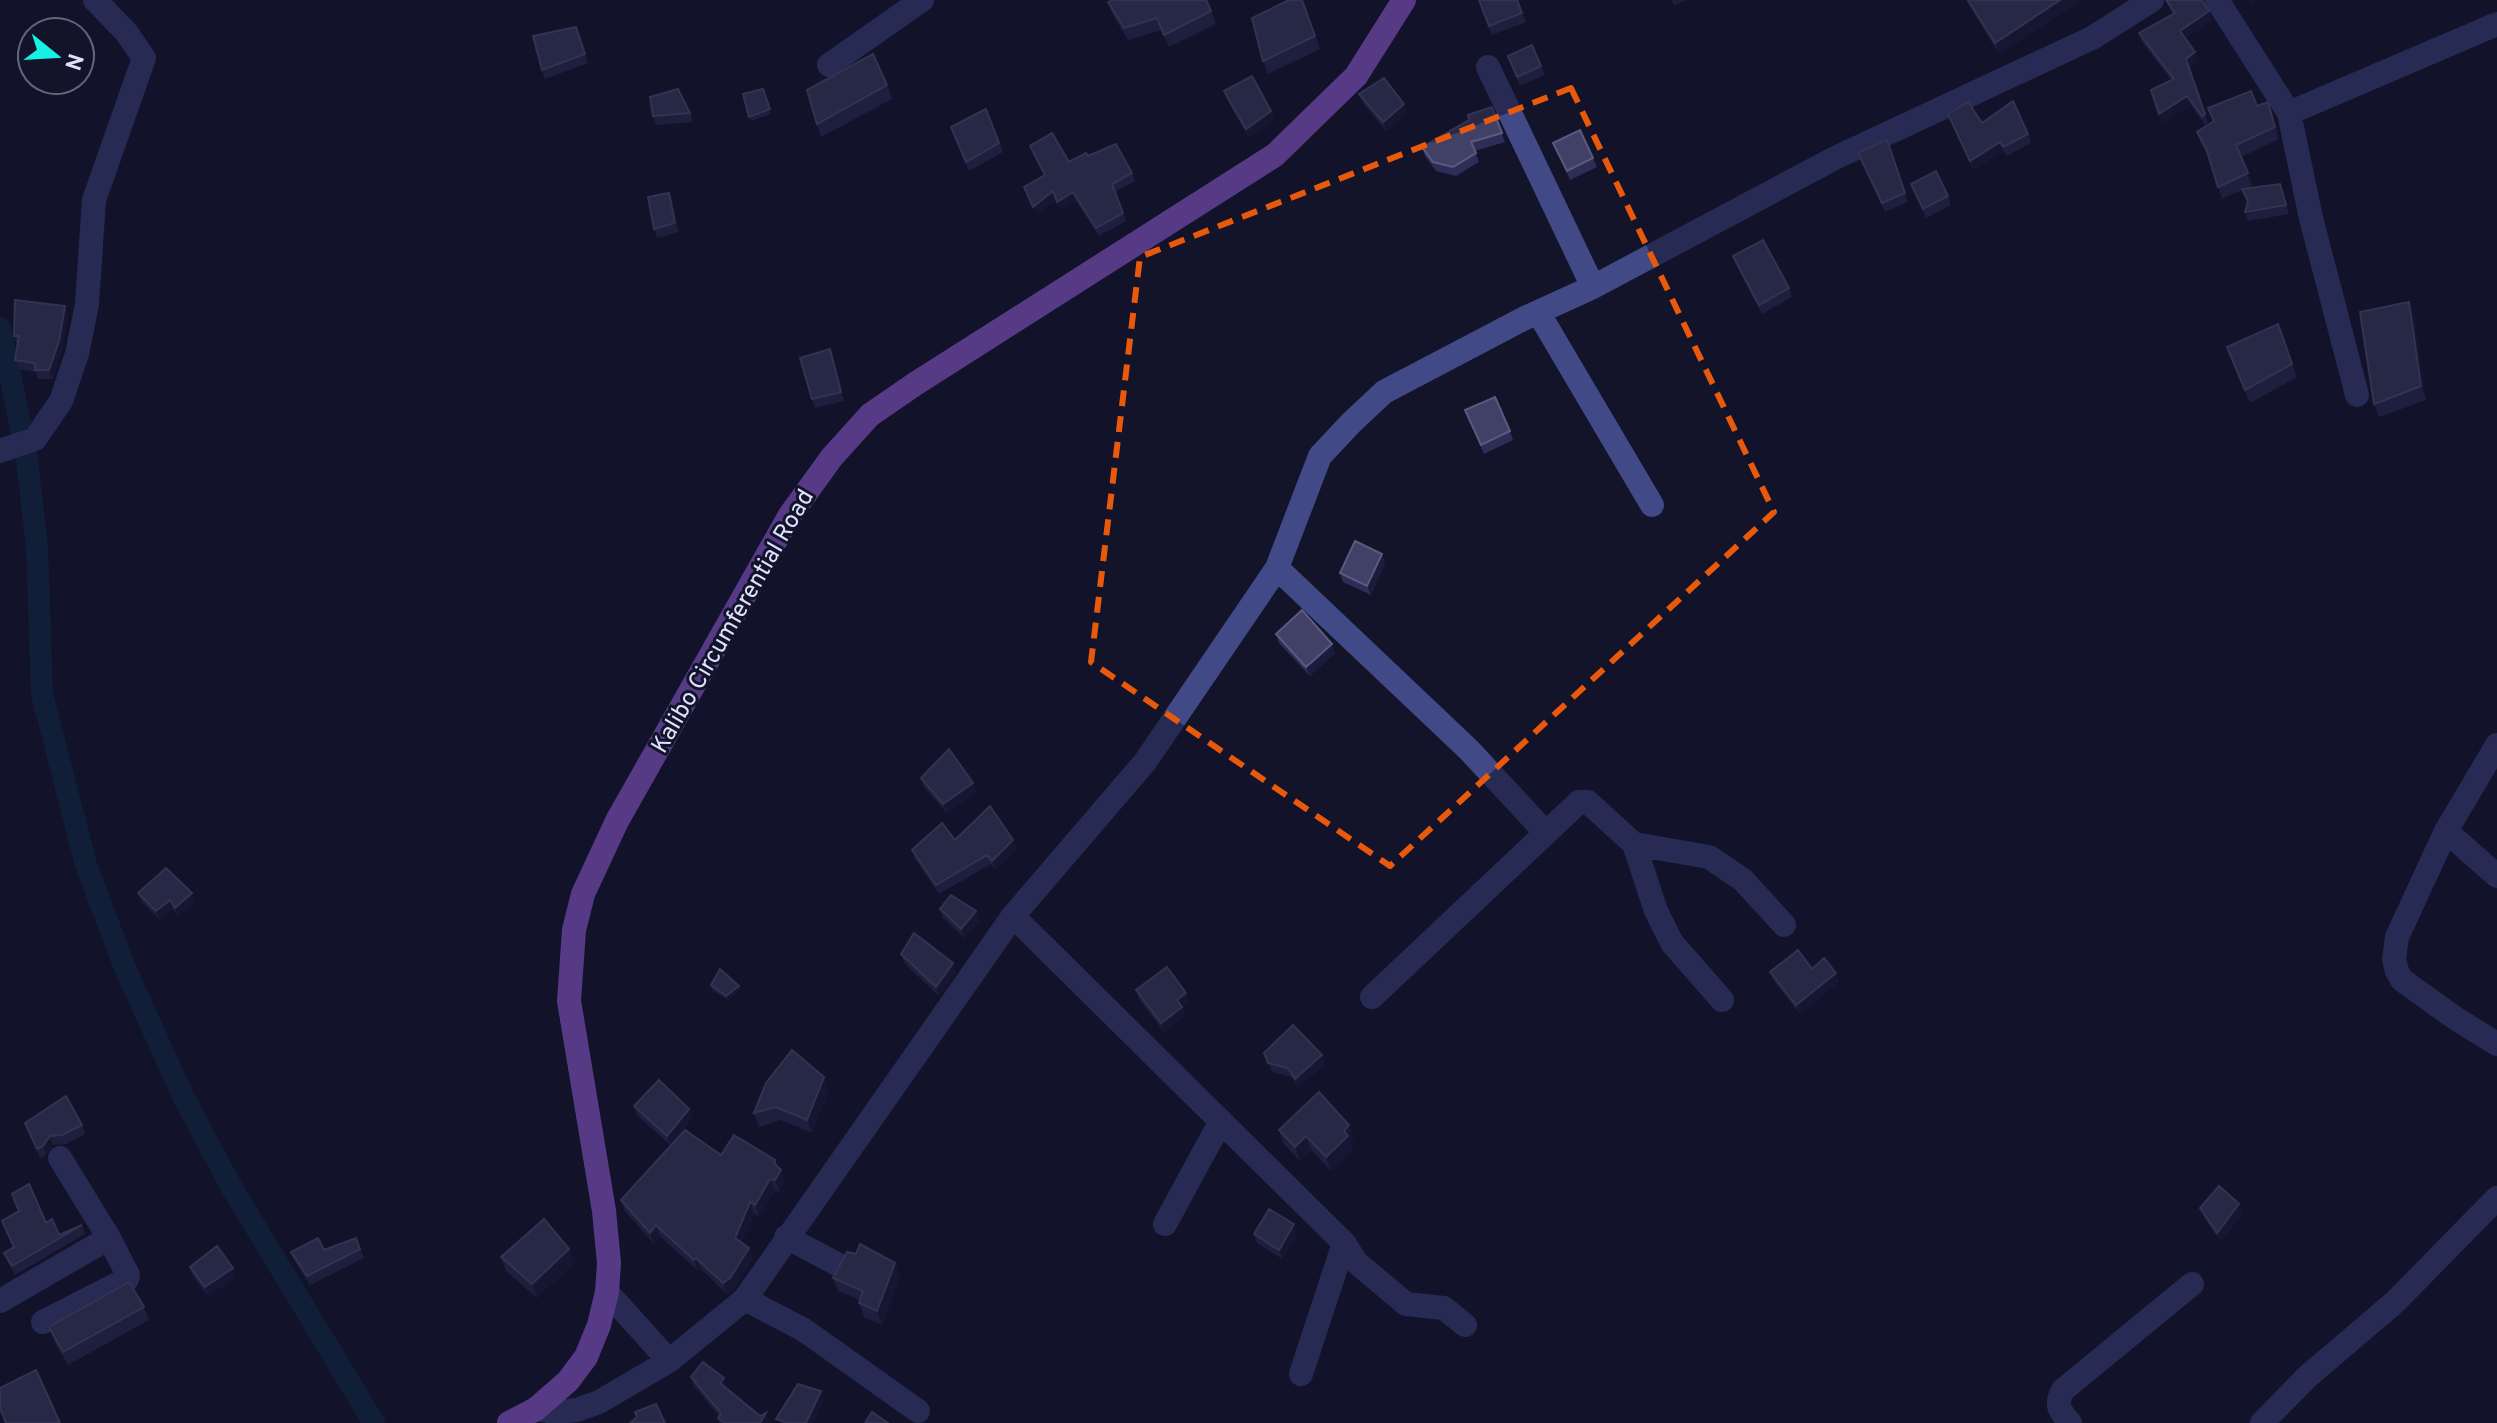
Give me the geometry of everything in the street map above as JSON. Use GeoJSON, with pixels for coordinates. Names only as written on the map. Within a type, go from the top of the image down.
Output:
{"type":"FeatureCollection","features":[{"type":"Feature","properties":{"kind":"main road","name":"Kalibo Circumferential Road"},"geometry":{"type":"LineString","coordinates":[[509,1423],[536,1409],[568,1381],[586,1357],[599,1325],[607,1292],[609,1263],[604,1211],[569,1001],[574,930],[583,894],[617,821],[790,515],[832,457],[870,415],[1275,155],[1356,76],[1404,0]]}},
{"type":"Feature","properties":{"kind":"street"},"geometry":{"type":"LineString","coordinates":[[0,451],[35,439],[61,401],[77,354],[87,304],[94,200],[144,58],[126,32],[95,0]]}},
{"type":"Feature","properties":{"kind":"street"},"geometry":{"type":"LineString","coordinates":[[829,65],[922,0]]}},
{"type":"Feature","properties":{"kind":"street"},"geometry":{"type":"LineString","coordinates":[[536,1409],[555,1412],[577,1410],[599,1402],[669,1361],[745,1299],[1013,916],[1145,762],[1277,568],[1320,456],[1384,392],[1593,287],[1835,158],[2092,38],[2152,0]]}},
{"type":"Feature","properties":{"kind":"street"},"geometry":{"type":"LineString","coordinates":[[2217,0],[2289,113],[2311,218],[2357,395]]}},
{"type":"Feature","properties":{"kind":"street"},"geometry":{"type":"LineString","coordinates":[[2289,113],[2497,24]]}},
{"type":"Feature","properties":{"kind":"street"},"geometry":{"type":"LineString","coordinates":[[1488,67],[1593,287]]}},
{"type":"Feature","properties":{"kind":"street"},"geometry":{"type":"LineString","coordinates":[[1538,312],[1652,505]]}},
{"type":"Feature","properties":{"kind":"street"},"geometry":{"type":"LineString","coordinates":[[1277,568],[1469,750],[1546,833]]}},
{"type":"Feature","properties":{"kind":"street"},"geometry":{"type":"LineString","coordinates":[[2497,745],[2446,831],[2397,937],[2394,959],[2402,980],[2497,1044]]}},
{"type":"Feature","properties":{"kind":"street"},"geometry":{"type":"LineString","coordinates":[[1372,997],[1579,802],[1588,802],[1634,844],[1656,911],[1672,943],[1722,1000]]}},
{"type":"Feature","properties":{"kind":"street"},"geometry":{"type":"LineString","coordinates":[[2446,831],[2497,876]]}},
{"type":"Feature","properties":{"kind":"street"},"geometry":{"type":"LineString","coordinates":[[1634,844],[1709,857],[1743,880],[1784,925]]}},
{"type":"Feature","properties":{"kind":"street"},"geometry":{"type":"LineString","coordinates":[[1013,916],[1344,1243],[1356,1262],[1406,1304],[1444,1308],[1465,1325]]}},
{"type":"Feature","properties":{"kind":"street"},"geometry":{"type":"LineString","coordinates":[[1165,1224],[1221,1121]]}},
{"type":"Feature","properties":{"kind":"street"},"geometry":{"type":"LineString","coordinates":[[43,1322],[127,1279],[127,1271],[109,1238],[60,1158]]}},
{"type":"Feature","properties":{"kind":"street"},"geometry":{"type":"LineString","coordinates":[[2262,1423],[2307,1377],[2395,1302],[2497,1198]]}},
{"type":"Feature","properties":{"kind":"street"},"geometry":{"type":"LineString","coordinates":[[786,1237],[837,1264]]}},
{"type":"Feature","properties":{"kind":"street"},"geometry":{"type":"LineString","coordinates":[[0,1301],[109,1238]]}},
{"type":"Feature","properties":{"kind":"street"},"geometry":{"type":"LineString","coordinates":[[1301,1374],[1344,1243]]}},
{"type":"Feature","properties":{"kind":"street"},"geometry":{"type":"LineString","coordinates":[[2070,1423],[2058,1408],[2057,1400],[2063,1390],[2192,1284]]}},
{"type":"Feature","properties":{"kind":"street"},"geometry":{"type":"LineString","coordinates":[[607,1292],[669,1361]]}},
{"type":"Feature","properties":{"kind":"street"},"geometry":{"type":"LineString","coordinates":[[745,1299],[804,1330],[918,1411]]}},
{"type":"Feature","properties":{"kind":"highlighted area"},"geometry":{"type":"Polygon","coordinates":[[[1571,88],[1774,512],[1390,866],[1091,662],[1140,257],[1571,88]]]}},
{"type":"Feature","properties":{"kind":"building"},"geometry":{"type":"Polygon","coordinates":[[[1206,0],[1211,11],[1164,35],[1157,18],[1124,28],[1108,2],[1206,0]]]}},
{"type":"Feature","properties":{"kind":"building"},"geometry":{"type":"Polygon","coordinates":[[[1289,0],[1302,0],[1315,36],[1263,61],[1252,18],[1289,0]]]}},
{"type":"Feature","properties":{"kind":"building"},"geometry":{"type":"Polygon","coordinates":[[[1479,0],[1517,0],[1522,13],[1489,26],[1479,0]]]}},
{"type":"Feature","properties":{"kind":"building"},"geometry":{"type":"Polygon","coordinates":[[[1968,0],[2060,0],[1995,43],[1968,0]]]}},
{"type":"Feature","properties":{"kind":"building"},"geometry":{"type":"Polygon","coordinates":[[[2166,0],[2202,0],[2209,11],[2180,31],[2195,52],[2186,59],[2205,114],[2202,116],[2187,96],[2159,114],[2151,90],[2174,79],[2139,33],[2175,13],[2166,0]]]}},
{"type":"Feature","properties":{"kind":"building"},"geometry":{"type":"Polygon","coordinates":[[[576,27],[585,54],[542,70],[533,36],[576,27]]]}},
{"type":"Feature","properties":{"kind":"building"},"geometry":{"type":"Polygon","coordinates":[[[1532,45],[1541,66],[1517,77],[1508,56],[1532,45]]]}},
{"type":"Feature","properties":{"kind":"building"},"geometry":{"type":"Polygon","coordinates":[[[873,54],[887,85],[817,124],[807,90],[873,54]]]}},
{"type":"Feature","properties":{"kind":"building"},"geometry":{"type":"Polygon","coordinates":[[[1252,76],[1271,111],[1246,129],[1224,91],[1252,76]]]}},
{"type":"Feature","properties":{"kind":"building"},"geometry":{"type":"Polygon","coordinates":[[[1384,78],[1404,104],[1383,122],[1359,94],[1384,78]]]}},
{"type":"Feature","properties":{"kind":"building"},"geometry":{"type":"Polygon","coordinates":[[[678,89],[690,113],[653,116],[650,97],[678,89]]]}},
{"type":"Feature","properties":{"kind":"building"},"geometry":{"type":"Polygon","coordinates":[[[763,89],[770,109],[749,117],[743,94],[763,89]]]}},
{"type":"Feature","properties":{"kind":"building"},"geometry":{"type":"Polygon","coordinates":[[[2251,91],[2257,106],[2268,102],[2275,127],[2236,145],[2248,173],[2218,187],[2206,148],[2197,132],[2214,121],[2208,108],[2251,91]]]}},
{"type":"Feature","properties":{"kind":"building"},"geometry":{"type":"Polygon","coordinates":[[[2013,101],[2028,134],[2003,147],[2000,142],[1970,161],[1948,114],[1968,102],[1982,123],[2013,101]]]}},
{"type":"Feature","properties":{"kind":"building"},"geometry":{"type":"Polygon","coordinates":[[[1492,107],[1502,133],[1471,142],[1476,153],[1453,167],[1433,162],[1422,147],[1469,120],[1468,115],[1492,107]]]}},
{"type":"Feature","properties":{"kind":"building"},"geometry":{"type":"Polygon","coordinates":[[[986,109],[999,143],[966,162],[951,127],[986,109]]]}},
{"type":"Feature","properties":{"kind":"building"},"geometry":{"type":"Polygon","coordinates":[[[1580,130],[1593,158],[1567,171],[1553,143],[1580,130]]]}},
{"type":"Feature","properties":{"kind":"building"},"geometry":{"type":"Polygon","coordinates":[[[1052,133],[1069,162],[1116,144],[1132,173],[1112,184],[1123,213],[1096,228],[1073,192],[1057,202],[1053,191],[1033,207],[1024,187],[1045,175],[1030,146],[1052,133]]]}},
{"type":"Feature","properties":{"kind":"building"},"geometry":{"type":"Polygon","coordinates":[[[1887,140],[1905,193],[1882,203],[1858,153],[1887,140]]]}},
{"type":"Feature","properties":{"kind":"building"},"geometry":{"type":"Polygon","coordinates":[[[1936,171],[1948,196],[1923,209],[1911,184],[1936,171]]]}},
{"type":"Feature","properties":{"kind":"building"},"geometry":{"type":"Polygon","coordinates":[[[2280,184],[2286,205],[2245,212],[2248,201],[2242,189],[2280,184]]]}},
{"type":"Feature","properties":{"kind":"building"},"geometry":{"type":"Polygon","coordinates":[[[669,193],[675,223],[654,229],[648,197],[669,193]]]}},
{"type":"Feature","properties":{"kind":"building"},"geometry":{"type":"Polygon","coordinates":[[[1763,240],[1789,288],[1759,305],[1733,256],[1763,240]]]}},
{"type":"Feature","properties":{"kind":"building"},"geometry":{"type":"Polygon","coordinates":[[[15,300],[65,306],[59,341],[49,370],[35,370],[35,363],[15,360],[19,336],[14,336],[15,300]]]}},
{"type":"Feature","properties":{"kind":"building"},"geometry":{"type":"Polygon","coordinates":[[[2409,302],[2421,386],[2374,404],[2360,312],[2409,302]]]}},
{"type":"Feature","properties":{"kind":"building"},"geometry":{"type":"Polygon","coordinates":[[[2278,324],[2292,364],[2245,390],[2227,347],[2278,324]]]}},
{"type":"Feature","properties":{"kind":"building"},"geometry":{"type":"Polygon","coordinates":[[[830,349],[841,392],[812,399],[800,358],[830,349]]]}},
{"type":"Feature","properties":{"kind":"building"},"geometry":{"type":"Polygon","coordinates":[[[1495,397],[1510,431],[1481,445],[1465,410],[1495,397]]]}},
{"type":"Feature","properties":{"kind":"building"},"geometry":{"type":"Polygon","coordinates":[[[1355,541],[1382,554],[1367,586],[1340,573],[1355,541]]]}},
{"type":"Feature","properties":{"kind":"building"},"geometry":{"type":"Polygon","coordinates":[[[1302,610],[1332,644],[1306,667],[1276,634],[1302,610]]]}},
{"type":"Feature","properties":{"kind":"building"},"geometry":{"type":"Polygon","coordinates":[[[949,749],[973,783],[943,804],[921,778],[949,749]]]}},
{"type":"Feature","properties":{"kind":"building"},"geometry":{"type":"Polygon","coordinates":[[[990,806],[1013,840],[992,861],[987,855],[936,885],[912,850],[942,823],[955,840],[990,806]]]}},
{"type":"Feature","properties":{"kind":"building"},"geometry":{"type":"Polygon","coordinates":[[[166,868],[192,893],[175,908],[170,900],[156,911],[138,893],[166,868]]]}},
{"type":"Feature","properties":{"kind":"building"},"geometry":{"type":"Polygon","coordinates":[[[951,895],[976,911],[961,929],[940,909],[951,895]]]}},
{"type":"Feature","properties":{"kind":"building"},"geometry":{"type":"Polygon","coordinates":[[[914,933],[953,963],[936,987],[901,954],[914,933]]]}},
{"type":"Feature","properties":{"kind":"building"},"geometry":{"type":"Polygon","coordinates":[[[1798,950],[1812,969],[1824,958],[1836,973],[1796,1005],[1770,972],[1798,950]]]}},
{"type":"Feature","properties":{"kind":"building"},"geometry":{"type":"Polygon","coordinates":[[[1167,967],[1186,993],[1177,1000],[1182,1007],[1161,1023],[1136,990],[1167,967]]]}},
{"type":"Feature","properties":{"kind":"building"},"geometry":{"type":"Polygon","coordinates":[[[720,969],[739,986],[726,996],[711,985],[720,969]]]}},
{"type":"Feature","properties":{"kind":"building"},"geometry":{"type":"Polygon","coordinates":[[[1293,1025],[1322,1055],[1295,1079],[1288,1068],[1268,1063],[1264,1053],[1293,1025]]]}},
{"type":"Feature","properties":{"kind":"building"},"geometry":{"type":"Polygon","coordinates":[[[792,1050],[824,1077],[807,1120],[776,1107],[754,1113],[766,1083],[792,1050]]]}},
{"type":"Feature","properties":{"kind":"building"},"geometry":{"type":"Polygon","coordinates":[[[659,1080],[689,1109],[667,1136],[634,1106],[659,1080]]]}},
{"type":"Feature","properties":{"kind":"building"},"geometry":{"type":"Polygon","coordinates":[[[1319,1092],[1349,1125],[1344,1131],[1348,1136],[1326,1157],[1306,1136],[1295,1147],[1279,1130],[1319,1092]]]}},
{"type":"Feature","properties":{"kind":"building"},"geometry":{"type":"Polygon","coordinates":[[[66,1096],[82,1125],[62,1135],[50,1136],[37,1149],[25,1123],[66,1096]]]}},
{"type":"Feature","properties":{"kind":"building"},"geometry":{"type":"Polygon","coordinates":[[[685,1130],[721,1155],[734,1135],[775,1160],[774,1163],[781,1170],[775,1180],[770,1179],[755,1205],[750,1202],[735,1238],[749,1248],[730,1278],[723,1283],[656,1225],[650,1233],[621,1200],[685,1130]]]}},
{"type":"Feature","properties":{"kind":"building"},"geometry":{"type":"Polygon","coordinates":[[[29,1184],[46,1223],[52,1219],[59,1235],[82,1225],[12,1266],[4,1253],[14,1247],[2,1221],[19,1211],[12,1194],[29,1184]]]}},
{"type":"Feature","properties":{"kind":"building"},"geometry":{"type":"Polygon","coordinates":[[[2219,1186],[2239,1204],[2217,1233],[2200,1208],[2219,1186]]]}},
{"type":"Feature","properties":{"kind":"building"},"geometry":{"type":"Polygon","coordinates":[[[1269,1209],[1294,1224],[1279,1250],[1254,1234],[1269,1209]]]}},
{"type":"Feature","properties":{"kind":"building"},"geometry":{"type":"Polygon","coordinates":[[[544,1219],[569,1249],[532,1284],[501,1257],[544,1219]]]}},
{"type":"Feature","properties":{"kind":"building"},"geometry":{"type":"Polygon","coordinates":[[[318,1238],[324,1250],[356,1238],[360,1249],[307,1276],[291,1252],[318,1238]]]}},
{"type":"Feature","properties":{"kind":"building"},"geometry":{"type":"Polygon","coordinates":[[[860,1244],[895,1263],[877,1311],[859,1303],[863,1291],[833,1278],[847,1252],[856,1254],[860,1244]]]}},
{"type":"Feature","properties":{"kind":"building"},"geometry":{"type":"Polygon","coordinates":[[[217,1246],[233,1268],[205,1287],[190,1267],[217,1246]]]}},
{"type":"Feature","properties":{"kind":"building"},"geometry":{"type":"Polygon","coordinates":[[[129,1282],[144,1307],[63,1352],[49,1327],[129,1282]]]}},
{"type":"Feature","properties":{"kind":"building"},"geometry":{"type":"Polygon","coordinates":[[[703,1362],[724,1378],[720,1383],[760,1416],[766,1413],[760,1423],[725,1423],[718,1418],[721,1413],[691,1377],[703,1362]]]}},
{"type":"Feature","properties":{"kind":"building"},"geometry":{"type":"Polygon","coordinates":[[[36,1370],[60,1423],[6,1423],[0,1408],[0,1388],[36,1370]]]}},
{"type":"Feature","properties":{"kind":"building"},"geometry":{"type":"Polygon","coordinates":[[[798,1384],[821,1391],[806,1423],[787,1423],[776,1419],[798,1384]]]}},
{"type":"Feature","properties":{"kind":"building"},"geometry":{"type":"Polygon","coordinates":[[[656,1404],[665,1423],[630,1423],[637,1417],[635,1412],[656,1404]]]}},
{"type":"Feature","properties":{"kind":"building"},"geometry":{"type":"Polygon","coordinates":[[[872,1412],[888,1423],[865,1423],[872,1412]]]}},
{"type":"Feature","properties":{"kind":"waterway"},"geometry":{"type":"LineString","coordinates":[[0,328],[23,437]]}},
{"type":"Feature","properties":{"kind":"waterway"},"geometry":{"type":"LineString","coordinates":[[26,453],[37,546],[42,694],[86,865],[125,968],[184,1098],[232,1188],[374,1423]]}}]}
